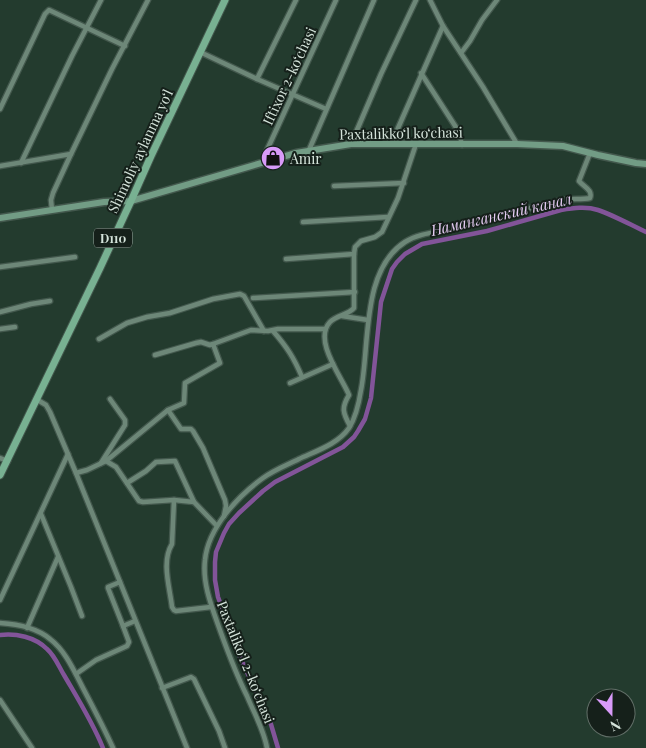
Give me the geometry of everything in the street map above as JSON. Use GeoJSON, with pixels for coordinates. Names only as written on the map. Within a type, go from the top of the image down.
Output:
{"type":"FeatureCollection","features":[{"type":"Feature","properties":{"kind":"main road","name":"Shimoliy aylanma yoʻl"},"geometry":{"type":"LineString","coordinates":[[0,475],[225,0]]}},
{"type":"Feature","properties":{"kind":"street"},"geometry":{"type":"LineString","coordinates":[[21,163],[101,0]]}},
{"type":"Feature","properties":{"kind":"street"},"geometry":{"type":"LineString","coordinates":[[52,210],[51,200],[53,193],[148,0]]}},
{"type":"Feature","properties":{"kind":"street"},"geometry":{"type":"LineString","coordinates":[[257,79],[296,0]]}},
{"type":"Feature","properties":{"kind":"street","name":"Iftixor 2-koʻchasi"},"geometry":{"type":"LineString","coordinates":[[264,162],[267,150],[336,0]]}},
{"type":"Feature","properties":{"kind":"street"},"geometry":{"type":"LineString","coordinates":[[309,150],[374,0]]}},
{"type":"Feature","properties":{"kind":"street"},"geometry":{"type":"LineString","coordinates":[[351,144],[416,0]]}},
{"type":"Feature","properties":{"kind":"street"},"geometry":{"type":"LineString","coordinates":[[430,0],[443,26],[517,144]]}},
{"type":"Feature","properties":{"kind":"street"},"geometry":{"type":"LineString","coordinates":[[460,53],[497,0]]}},
{"type":"Feature","properties":{"kind":"street"},"geometry":{"type":"LineString","coordinates":[[0,109],[46,12],[50,10],[124,46]]}},
{"type":"Feature","properties":{"kind":"street"},"geometry":{"type":"LineString","coordinates":[[391,144],[443,26]]}},
{"type":"Feature","properties":{"kind":"street"},"geometry":{"type":"LineString","coordinates":[[200,52],[326,109]]}},
{"type":"Feature","properties":{"kind":"street"},"geometry":{"type":"LineString","coordinates":[[422,73],[459,132],[462,145]]}},
{"type":"Feature","properties":{"kind":"street","name":"Paxtalikkoʻl koʻchasi"},"geometry":{"type":"LineString","coordinates":[[0,218],[104,202],[131,201],[309,150],[351,144],[517,144],[563,146],[646,164]]}},
{"type":"Feature","properties":{"kind":"street"},"geometry":{"type":"LineString","coordinates":[[350,426],[346,420],[343,406],[348,395],[326,349],[325,329],[335,318],[350,312],[354,308],[354,254],[356,247],[361,241],[375,237],[382,232],[404,183],[416,144]]}},
{"type":"Feature","properties":{"kind":"street"},"geometry":{"type":"LineString","coordinates":[[350,426],[359,404],[362,387],[368,320],[373,293],[382,267],[393,251],[405,242],[418,236],[468,225],[557,201],[572,198],[590,198],[591,192],[579,181],[590,152]]}},
{"type":"Feature","properties":{"kind":"street"},"geometry":{"type":"LineString","coordinates":[[0,166],[71,154]]}},
{"type":"Feature","properties":{"kind":"street"},"geometry":{"type":"LineString","coordinates":[[334,186],[404,183]]}},
{"type":"Feature","properties":{"kind":"street"},"geometry":{"type":"LineString","coordinates":[[303,222],[388,217]]}},
{"type":"Feature","properties":{"kind":"street"},"geometry":{"type":"LineString","coordinates":[[286,259],[354,254]]}},
{"type":"Feature","properties":{"kind":"street"},"geometry":{"type":"LineString","coordinates":[[0,267],[75,257]]}},
{"type":"Feature","properties":{"kind":"street"},"geometry":{"type":"LineString","coordinates":[[253,298],[355,292]]}},
{"type":"Feature","properties":{"kind":"street"},"geometry":{"type":"LineString","coordinates":[[99,339],[127,323],[170,313],[213,299],[240,294],[244,296],[264,331]]}},
{"type":"Feature","properties":{"kind":"street"},"geometry":{"type":"LineString","coordinates":[[0,312],[11,308],[50,302]]}},
{"type":"Feature","properties":{"kind":"street"},"geometry":{"type":"LineString","coordinates":[[342,316],[368,320]]}},
{"type":"Feature","properties":{"kind":"street"},"geometry":{"type":"LineString","coordinates":[[0,329],[15,327]]}},
{"type":"Feature","properties":{"kind":"street"},"geometry":{"type":"LineString","coordinates":[[155,355],[196,343],[202,342],[210,345],[251,330],[325,329]]}},
{"type":"Feature","properties":{"kind":"street"},"geometry":{"type":"LineString","coordinates":[[275,330],[304,377]]}},
{"type":"Feature","properties":{"kind":"street"},"geometry":{"type":"LineString","coordinates":[[76,473],[88,470],[106,461],[168,410],[184,403],[184,386],[187,381],[220,364],[213,344]]}},
{"type":"Feature","properties":{"kind":"street"},"geometry":{"type":"LineString","coordinates":[[290,383],[333,364]]}},
{"type":"Feature","properties":{"kind":"street"},"geometry":{"type":"LineString","coordinates":[[36,398],[46,405],[68,454],[187,748]]}},
{"type":"Feature","properties":{"kind":"street"},"geometry":{"type":"LineString","coordinates":[[100,464],[125,425],[124,420],[110,399]]}},
{"type":"Feature","properties":{"kind":"street"},"geometry":{"type":"LineString","coordinates":[[168,410],[181,429],[193,431],[203,448],[225,500],[224,517]]}},
{"type":"Feature","properties":{"kind":"street","name":"Paxtalikoʻl 2-koʻchasi"},"geometry":{"type":"LineString","coordinates":[[267,748],[211,607],[204,561],[207,548],[217,526],[224,517],[240,498],[264,477],[330,444],[343,435],[350,426]]}},
{"type":"Feature","properties":{"kind":"street"},"geometry":{"type":"LineString","coordinates":[[0,600],[68,454]]}},
{"type":"Feature","properties":{"kind":"street"},"geometry":{"type":"LineString","coordinates":[[0,458],[8,461]]}},
{"type":"Feature","properties":{"kind":"street"},"geometry":{"type":"LineString","coordinates":[[106,461],[116,467],[138,501],[174,500],[194,502]]}},
{"type":"Feature","properties":{"kind":"street"},"geometry":{"type":"LineString","coordinates":[[127,483],[146,472],[156,462],[175,461],[194,502],[217,526]]}},
{"type":"Feature","properties":{"kind":"street"},"geometry":{"type":"LineString","coordinates":[[174,500],[172,544],[166,566],[172,607],[176,611],[211,607]]}},
{"type":"Feature","properties":{"kind":"street"},"geometry":{"type":"LineString","coordinates":[[41,514],[82,616]]}},
{"type":"Feature","properties":{"kind":"street"},"geometry":{"type":"LineString","coordinates":[[27,628],[58,557]]}},
{"type":"Feature","properties":{"kind":"street"},"geometry":{"type":"LineString","coordinates":[[76,674],[96,660],[127,646],[129,642],[108,588],[120,582]]}},
{"type":"Feature","properties":{"kind":"street"},"geometry":{"type":"LineString","coordinates":[[123,626],[135,621]]}},
{"type":"Feature","properties":{"kind":"street"},"geometry":{"type":"LineString","coordinates":[[0,623],[16,625],[40,632],[60,649],[76,674],[113,748]]}},
{"type":"Feature","properties":{"kind":"street"},"geometry":{"type":"LineString","coordinates":[[162,688],[191,677],[219,731],[225,748]]}},
{"type":"Feature","properties":{"kind":"street"},"geometry":{"type":"LineString","coordinates":[[0,700],[2,706],[32,748]]}},
{"type":"Feature","properties":{"kind":"waterway","name":"Наманганский канал"},"geometry":{"type":"LineString","coordinates":[[278,748],[270,721],[240,657],[218,597],[215,580],[216,552],[229,524],[263,491],[275,482],[343,447],[358,431],[365,419],[371,398],[381,302],[392,269],[405,254],[422,244],[487,231],[566,209],[584,208],[598,210],[646,232]]}},
{"type":"Feature","properties":{"kind":"waterway","name":"Наманганский канал"},"geometry":{"type":"LineString","coordinates":[[0,635],[19,635],[37,641],[50,652],[95,729],[103,748]]}},
{"type":"Feature","properties":{"kind":"place","name":"Amir"},"geometry":{"type":"Point","coordinates":[273,158]}}]}
